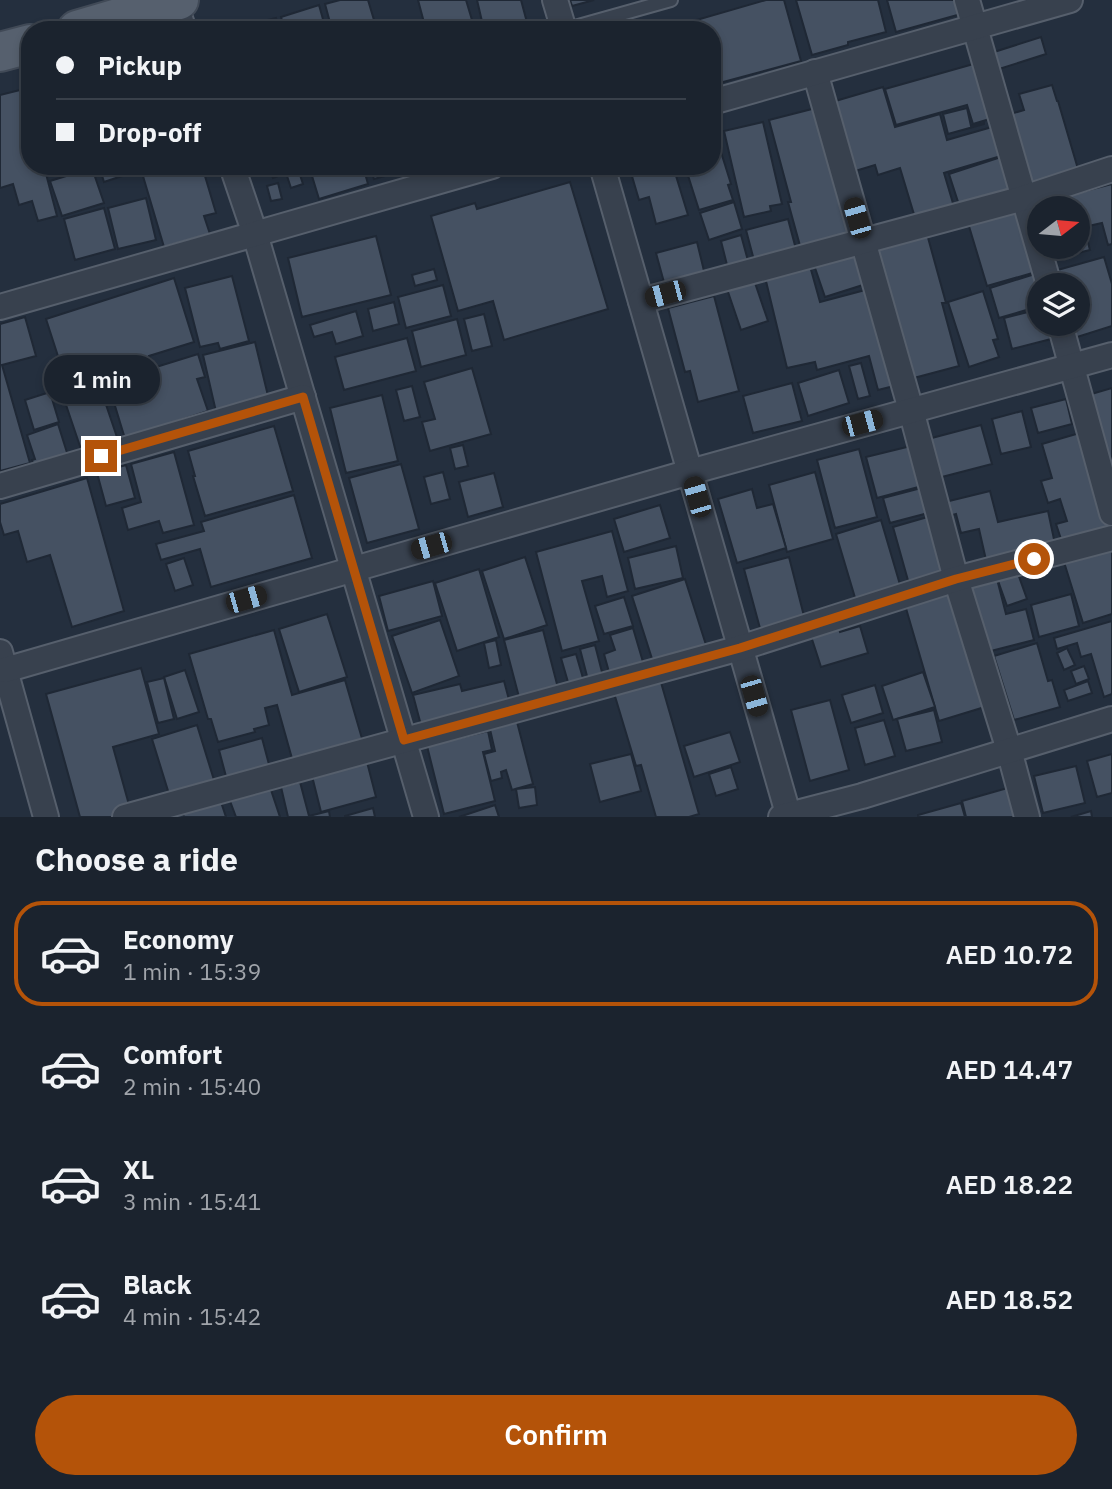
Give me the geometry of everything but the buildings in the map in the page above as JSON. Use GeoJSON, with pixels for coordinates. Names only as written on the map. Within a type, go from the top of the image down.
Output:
{"type":"FeatureCollection","features":[{"type":"Feature","properties":{"kind":"main road"},"geometry":{"type":"LineString","coordinates":[[123,21],[179,10]]}},
{"type":"Feature","properties":{"kind":"main road"},"geometry":{"type":"LineString","coordinates":[[0,52],[21,46]]}},
{"type":"Feature","properties":{"kind":"street"},"geometry":{"type":"LineString","coordinates":[[555,0],[561,21]]}},
{"type":"Feature","properties":{"kind":"street"},"geometry":{"type":"LineString","coordinates":[[967,0],[1046,273]]}},
{"type":"Feature","properties":{"kind":"street"},"geometry":{"type":"LineString","coordinates":[[721,99],[1070,0]]}},
{"type":"Feature","properties":{"kind":"street"},"geometry":{"type":"LineString","coordinates":[[815,72],[956,579],[1027,817]]}},
{"type":"Feature","properties":{"kind":"street"},"geometry":{"type":"LineString","coordinates":[[640,301],[1024,198],[1112,169]]}},
{"type":"Feature","properties":{"kind":"street"},"geometry":{"type":"LineString","coordinates":[[235,175],[255,234],[426,817]]}},
{"type":"Feature","properties":{"kind":"street"},"geometry":{"type":"LineString","coordinates":[[0,307],[461,175]]}},
{"type":"Feature","properties":{"kind":"street"},"geometry":{"type":"LineString","coordinates":[[605,175],[786,816],[862,796],[1112,719]]}},
{"type":"Feature","properties":{"kind":"street"},"geometry":{"type":"LineString","coordinates":[[1063,336],[1112,513]]}},
{"type":"Feature","properties":{"kind":"street"},"geometry":{"type":"LineString","coordinates":[[46,817],[3,661],[353,568],[1112,355]]}},
{"type":"Feature","properties":{"kind":"street"},"geometry":{"type":"LineString","coordinates":[[0,486],[303,397]]}},
{"type":"Feature","properties":{"kind":"street"},"geometry":{"type":"LineString","coordinates":[[125,817],[740,648],[956,579],[1112,538]]}},
{"type":"Feature","properties":{"kind":"lane"},"geometry":{"type":"LineString","coordinates":[[596,21],[671,0]]}},
{"type":"Feature","properties":{"kind":"route"},"geometry":{"type":"LineString","coordinates":[[101,456],[303,397],[404,740],[740,648],[956,579],[1034,559]]}}]}
